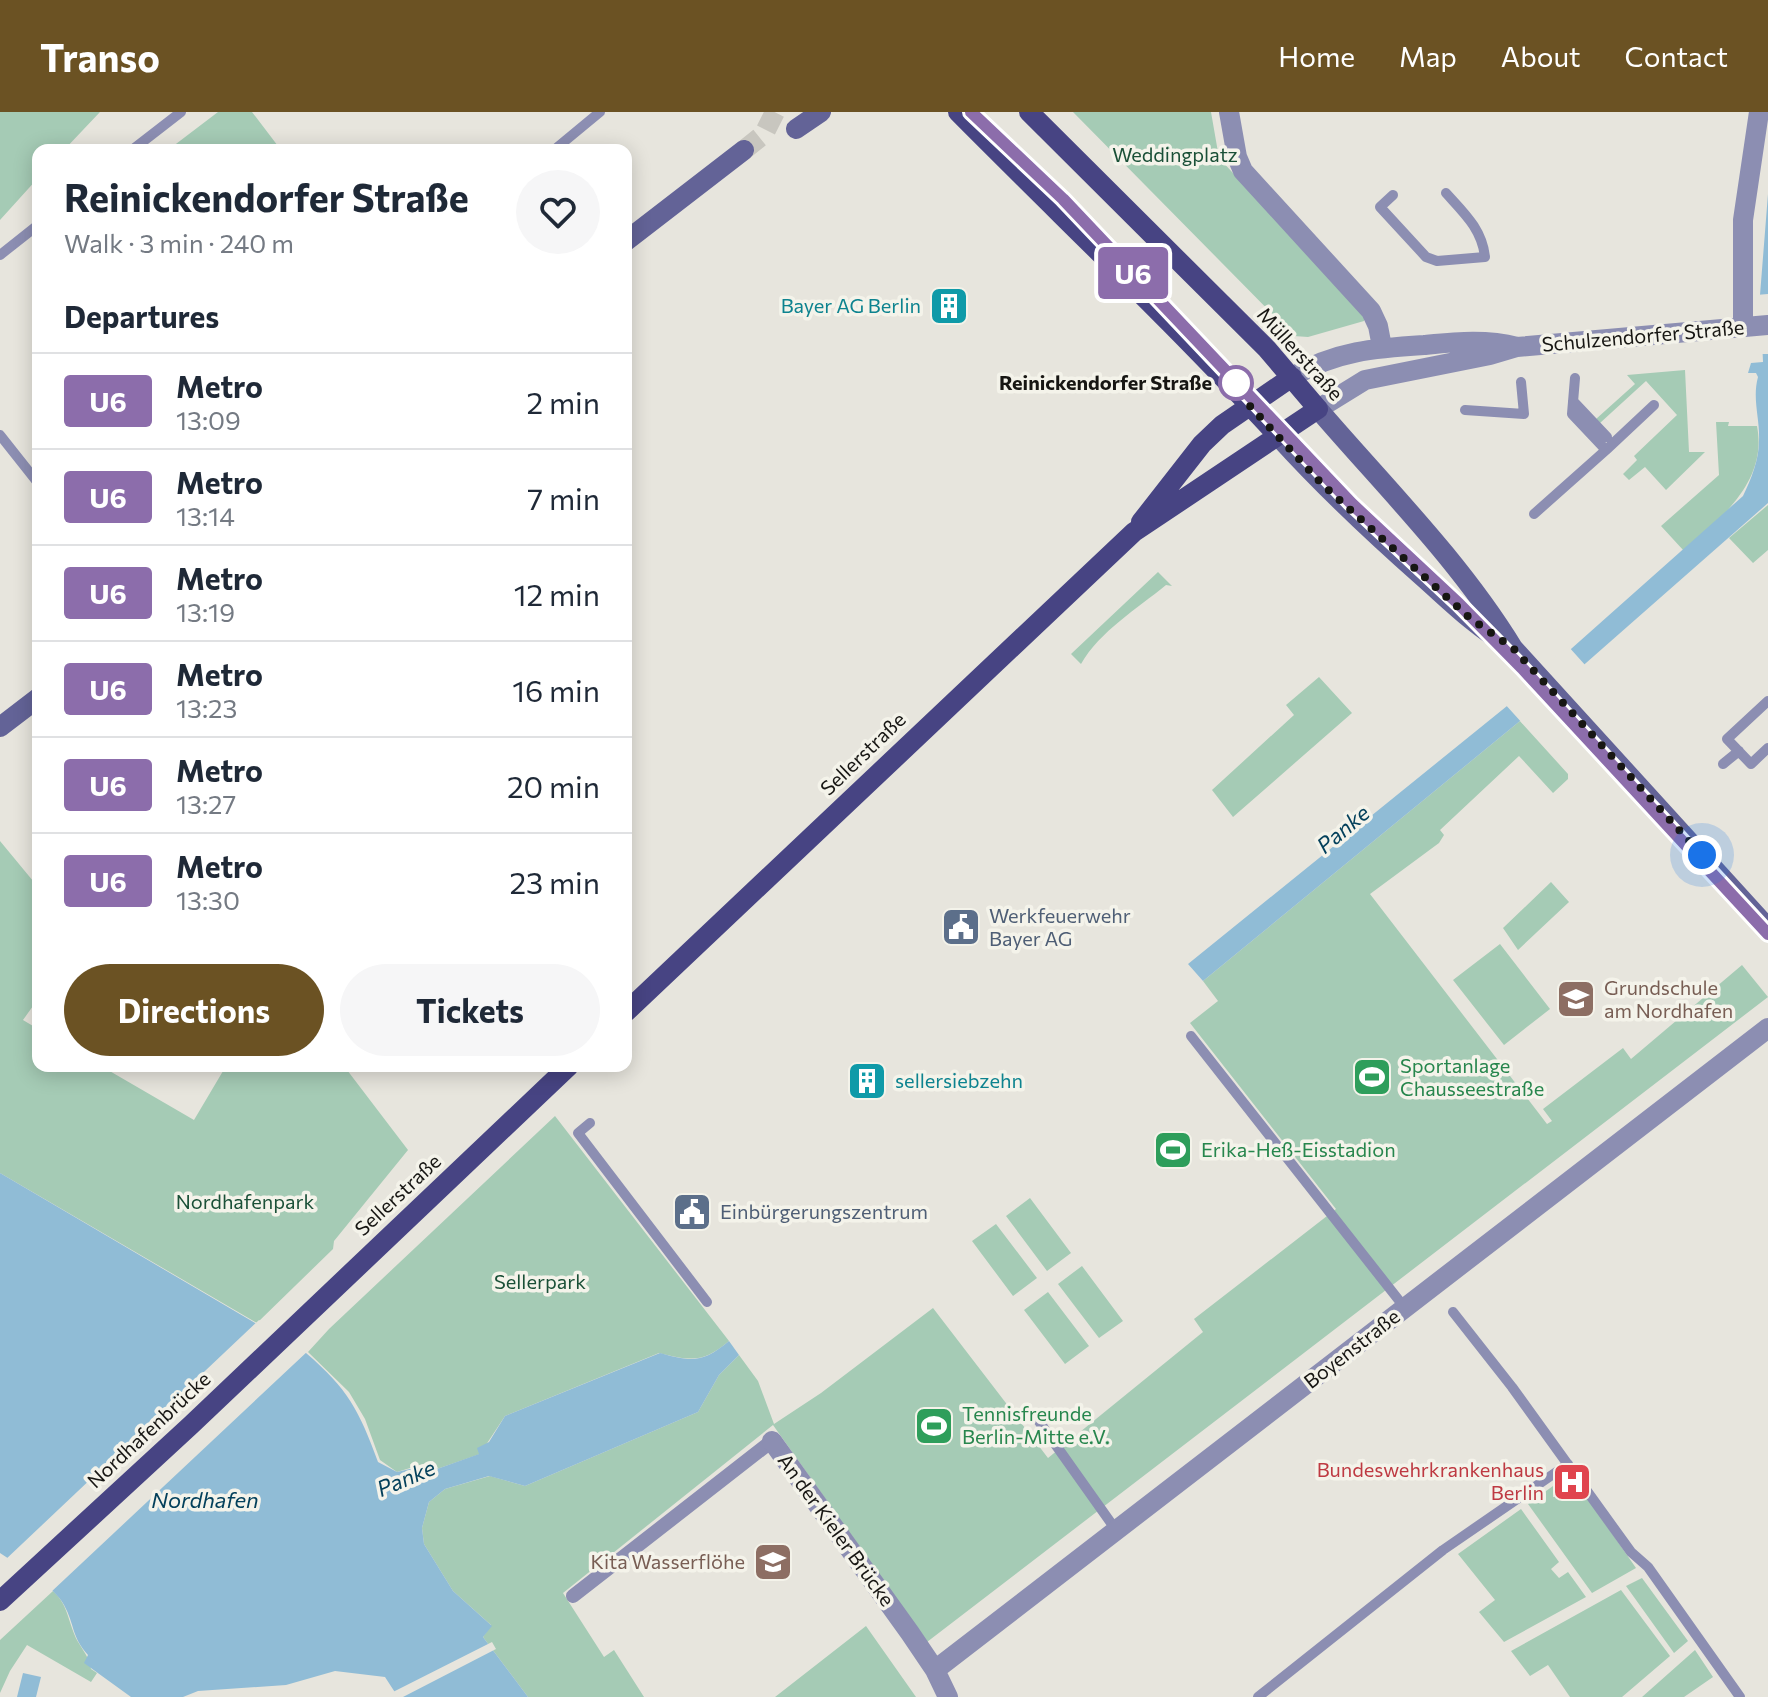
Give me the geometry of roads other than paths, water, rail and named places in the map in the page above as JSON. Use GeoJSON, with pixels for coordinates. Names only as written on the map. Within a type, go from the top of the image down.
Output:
{"type":"FeatureCollection","features":[{"type":"Feature","properties":{"kind":"main road"},"geometry":{"type":"LineString","coordinates":[[796,129],[821,112]]}},
{"type":"Feature","properties":{"kind":"main road","name":"Müllerstraße"},"geometry":{"type":"LineString","coordinates":[[958,112],[1136,286],[1324,486],[1471,619],[1513,648]]}},
{"type":"Feature","properties":{"kind":"main road","name":"Müllerstraße"},"geometry":{"type":"LineString","coordinates":[[1029,112],[1292,377],[1421,524],[1513,648],[1768,928]]}},
{"type":"Feature","properties":{"kind":"main road"},"geometry":{"type":"LineString","coordinates":[[632,236],[744,150]]}},
{"type":"Feature","properties":{"kind":"main road","name":"Sellerstraße"},"geometry":{"type":"LineString","coordinates":[[632,1006],[1134,532],[1202,444],[1222,425],[1292,377]]}},
{"type":"Feature","properties":{"kind":"main road","name":"Sellerstraße"},"geometry":{"type":"LineString","coordinates":[[1134,532],[1318,409]]}},
{"type":"Feature","properties":{"kind":"main road"},"geometry":{"type":"LineString","coordinates":[[0,727],[32,703]]}},
{"type":"Feature","properties":{"kind":"main road","name":"Sellerstraße"},"geometry":{"type":"LineString","coordinates":[[329,1293],[563,1072]]}},
{"type":"Feature","properties":{"kind":"main road","name":"Nordhafenbrücke"},"geometry":{"type":"LineString","coordinates":[[0,1601],[329,1293]]}},
{"type":"Feature","properties":{"kind":"street"},"geometry":{"type":"LineString","coordinates":[[1229,112],[1237,157],[1243,171],[1371,311],[1382,347]]}},
{"type":"Feature","properties":{"kind":"street"},"geometry":{"type":"LineString","coordinates":[[1756,326],[1742,230],[1759,112]]}},
{"type":"Feature","properties":{"kind":"street","name":"Schulzendorfer Straße"},"geometry":{"type":"LineString","coordinates":[[1318,409],[1365,380],[1517,347],[1756,326]]}},
{"type":"Feature","properties":{"kind":"street","name":"Schulzendorfer Straße"},"geometry":{"type":"LineString","coordinates":[[1292,377],[1333,357],[1382,347],[1490,340],[1517,347]]}},
{"type":"Feature","properties":{"kind":"street","name":"Boyenstraße"},"geometry":{"type":"LineString","coordinates":[[935,1670],[1768,1028]]}},
{"type":"Feature","properties":{"kind":"street","name":"An der Kieler Brücke"},"geometry":{"type":"LineString","coordinates":[[573,1596],[772,1441],[935,1670],[948,1697]]}},
{"type":"Feature","properties":{"kind":"lane"},"geometry":{"type":"LineString","coordinates":[[140,144],[181,112]]}},
{"type":"Feature","properties":{"kind":"lane"},"geometry":{"type":"LineString","coordinates":[[561,144],[600,112]]}},
{"type":"Feature","properties":{"kind":"lane"},"geometry":{"type":"LineString","coordinates":[[1393,195],[1380,207],[1426,257],[1437,261],[1485,257],[1476,228],[1446,193]]}},
{"type":"Feature","properties":{"kind":"lane"},"geometry":{"type":"LineString","coordinates":[[0,255],[32,230]]}},
{"type":"Feature","properties":{"kind":"lane"},"geometry":{"type":"LineString","coordinates":[[1575,378],[1572,414],[1606,450]]}},
{"type":"Feature","properties":{"kind":"lane"},"geometry":{"type":"LineString","coordinates":[[1465,410],[1524,414],[1521,382]]}},
{"type":"Feature","properties":{"kind":"lane"},"geometry":{"type":"LineString","coordinates":[[1573,401],[1607,437]]}},
{"type":"Feature","properties":{"kind":"lane"},"geometry":{"type":"LineString","coordinates":[[1534,514],[1654,405]]}},
{"type":"Feature","properties":{"kind":"lane"},"geometry":{"type":"LineString","coordinates":[[0,435],[32,475]]}},
{"type":"Feature","properties":{"kind":"lane"},"geometry":{"type":"LineString","coordinates":[[1768,701],[1727,739],[1751,764],[1768,748]]}},
{"type":"Feature","properties":{"kind":"lane"},"geometry":{"type":"LineString","coordinates":[[1723,764],[1739,751]]}},
{"type":"Feature","properties":{"kind":"lane"},"geometry":{"type":"LineString","coordinates":[[1191,1036],[1405,1308]]}},
{"type":"Feature","properties":{"kind":"lane"},"geometry":{"type":"LineString","coordinates":[[590,1123],[578,1133],[707,1302]]}},
{"type":"Feature","properties":{"kind":"lane"},"geometry":{"type":"LineString","coordinates":[[1453,1312],[1631,1552],[1648,1567],[1734,1694]]}},
{"type":"Feature","properties":{"kind":"lane"},"geometry":{"type":"LineString","coordinates":[[1038,1420],[1116,1530]]}},
{"type":"Feature","properties":{"kind":"lane"},"geometry":{"type":"LineString","coordinates":[[1258,1697],[1443,1550],[1568,1464]]}},
{"type":"Feature","properties":{"kind":"water"},"geometry":{"type":"Polygon","coordinates":[[[1768,194],[1768,503],[1520,721],[1203,981],[1188,964],[1507,706],[1743,496],[1759,448],[1758,377],[1756,373],[1748,373],[1751,363],[1763,362],[1760,295],[1768,194]]]}},
{"type":"Feature","properties":{"kind":"water","name":"Nordhafen"},"geometry":{"type":"Polygon","coordinates":[[[0,1173],[306,1353],[351,1402],[378,1462],[397,1472],[435,1463],[437,1469],[479,1454],[477,1448],[489,1442],[505,1416],[660,1353],[696,1359],[729,1341],[739,1355],[719,1375],[698,1412],[525,1486],[489,1476],[445,1489],[429,1502],[422,1528],[424,1544],[453,1591],[492,1626],[483,1637],[528,1697],[398,1697],[385,1677],[335,1671],[286,1685],[198,1691],[183,1697],[131,1697],[84,1663],[88,1655],[53,1591],[0,1553],[0,1173]]]}},
{"type":"Feature","properties":{"kind":"water"},"geometry":{"type":"Polygon","coordinates":[[[23,1673],[41,1677],[36,1697],[17,1697],[23,1673]]]}},
{"type":"Feature","properties":{"kind":"tunnel"},"geometry":{"type":"LineString","coordinates":[[744,150],[764,134],[775,112]]}},
{"type":"Feature","properties":{"kind":"metro line","name":"U6"},"geometry":{"type":"LineString","coordinates":[[971,112],[1098,235],[1351,503],[1522,668],[1768,934]]}},
{"type":"Feature","properties":{"kind":"place","name":"Bayer AG Berlin"},"geometry":{"type":"Point","coordinates":[949,306]}},
{"type":"Feature","properties":{"kind":"place","name":"Reinickendorfer Straße"},"geometry":{"type":"Point","coordinates":[1236,383]}},
{"type":"Feature","properties":{"kind":"place","name":"Werkfeuerwehr Bayer AG"},"geometry":{"type":"Point","coordinates":[961,927]}},
{"type":"Feature","properties":{"kind":"place","name":"Grundschule am Nordhafen"},"geometry":{"type":"Point","coordinates":[1576,999]}},
{"type":"Feature","properties":{"kind":"place","name":"Sportanlage Chausseestraße"},"geometry":{"type":"Point","coordinates":[1372,1077]}},
{"type":"Feature","properties":{"kind":"place","name":"sellersiebzehn"},"geometry":{"type":"Point","coordinates":[867,1081]}},
{"type":"Feature","properties":{"kind":"place","name":"Erika-Heß-Eisstadion"},"geometry":{"type":"Point","coordinates":[1173,1150]}},
{"type":"Feature","properties":{"kind":"place","name":"Einbürgerungszentrum"},"geometry":{"type":"Point","coordinates":[692,1212]}},
{"type":"Feature","properties":{"kind":"place","name":"Tennisfreunde Berlin-Mitte e.V."},"geometry":{"type":"Point","coordinates":[934,1426]}},
{"type":"Feature","properties":{"kind":"place","name":"Bundeswehrkrankenhaus Berlin"},"geometry":{"type":"Point","coordinates":[1572,1482]}},
{"type":"Feature","properties":{"kind":"place","name":"Kita Wasserflöhe"},"geometry":{"type":"Point","coordinates":[773,1562]}},
{"type":"Feature","properties":{"kind":"park label","name":"Weddingplatz"},"geometry":{"type":"Point","coordinates":[1175,155]}},
{"type":"Feature","properties":{"kind":"park label","name":"Nordhafenpark"},"geometry":{"type":"Point","coordinates":[245,1202]}},
{"type":"Feature","properties":{"kind":"park label","name":"Sellerpark"},"geometry":{"type":"Point","coordinates":[540,1282]}},
{"type":"Feature","properties":{"kind":"water label","name":"Panke"},"geometry":{"type":"Point","coordinates":[1343,829]}},
{"type":"Feature","properties":{"kind":"water label","name":"Panke"},"geometry":{"type":"Point","coordinates":[406,1478]}}]}
